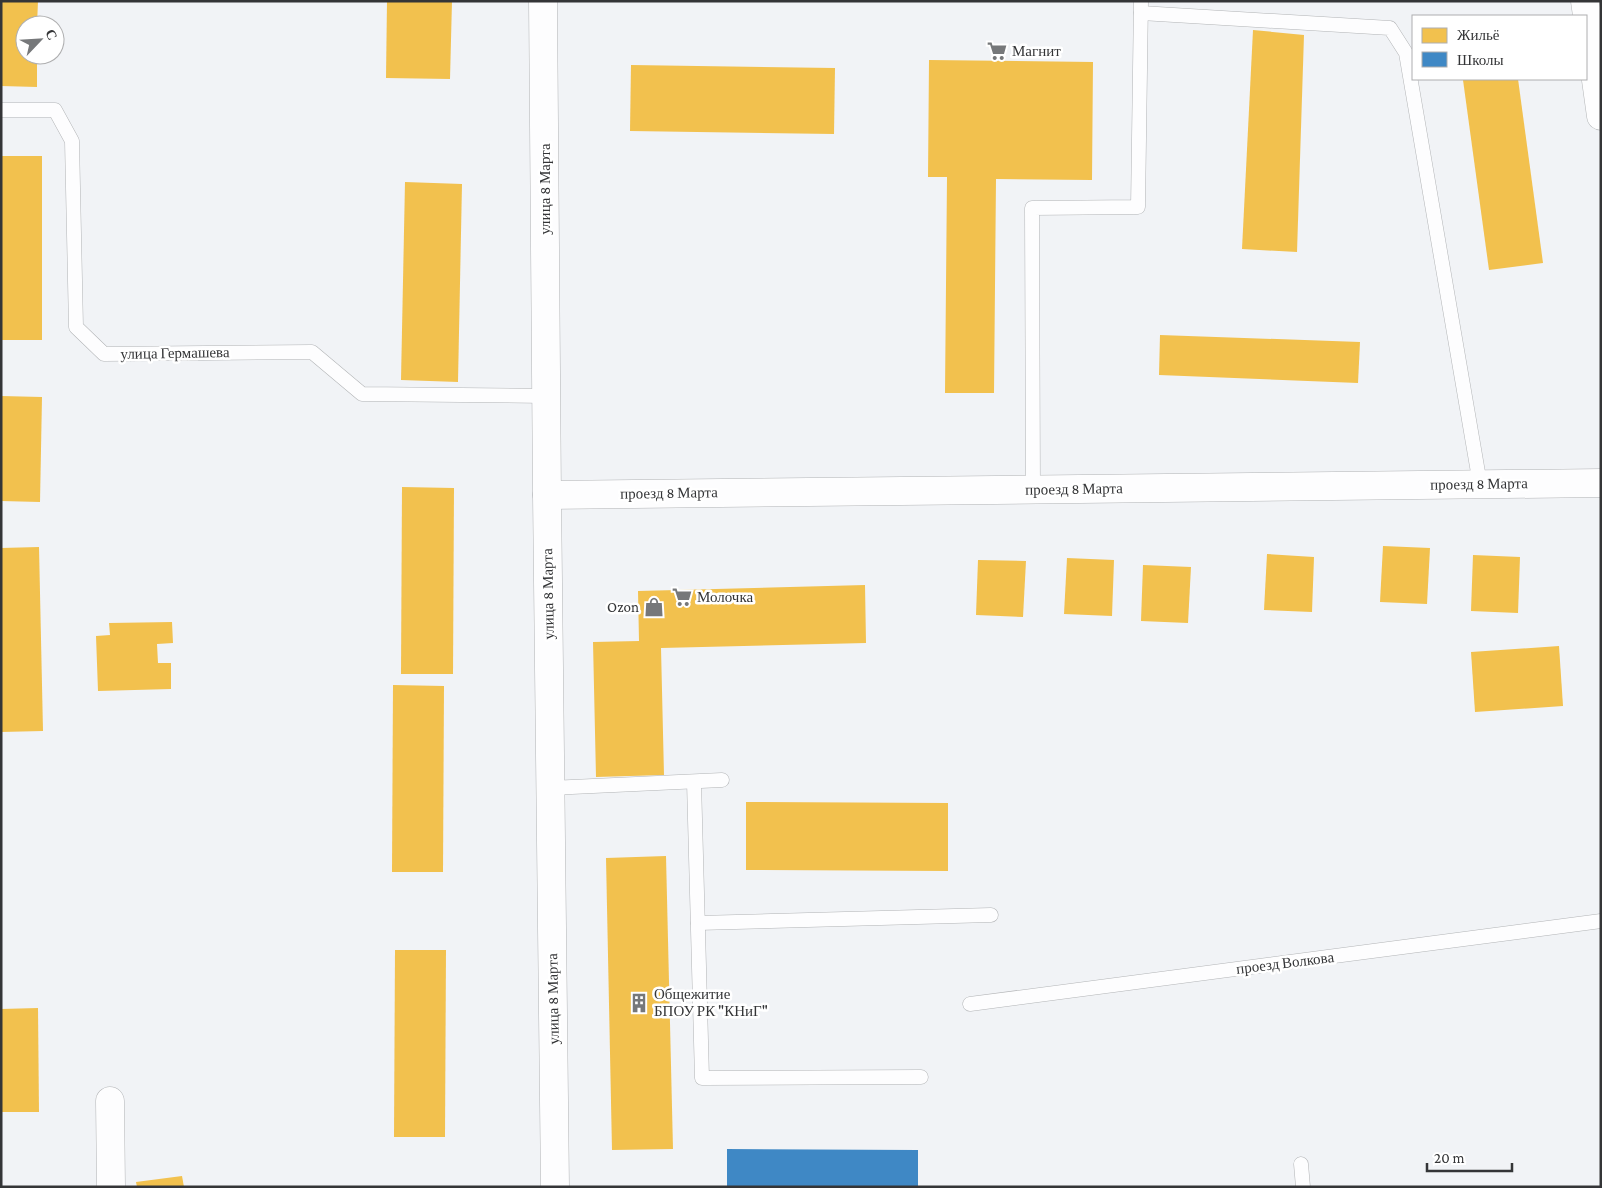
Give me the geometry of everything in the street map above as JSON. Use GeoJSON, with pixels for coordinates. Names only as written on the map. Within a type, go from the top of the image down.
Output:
{"type":"FeatureCollection","features":[{"type":"Feature","properties":{"kind":"street","name":"улица 8 Марта"},"geometry":{"type":"LineString","coordinates":[[543,1],[546,495],[556,1187]]}},
{"type":"Feature","properties":{"kind":"street"},"geometry":{"type":"LineString","coordinates":[[1585,1],[1587,15]]}},
{"type":"Feature","properties":{"kind":"street"},"geometry":{"type":"LineString","coordinates":[[1587,15],[1601,116]]}},
{"type":"Feature","properties":{"kind":"street","name":"проезд 8 Марта"},"geometry":{"type":"LineString","coordinates":[[546,495],[1601,483]]}},
{"type":"Feature","properties":{"kind":"street"},"geometry":{"type":"LineString","coordinates":[[110,1101],[111,1187]]}},
{"type":"Feature","properties":{"kind":"lane"},"geometry":{"type":"LineString","coordinates":[[1033,490],[1032,208],[1138,207],[1141,7],[1390,28],[1406,53],[1480,484]]}},
{"type":"Feature","properties":{"kind":"lane","name":"улица Гермашева"},"geometry":{"type":"LineString","coordinates":[[1,110],[55,110],[72,141],[76,327],[104,354],[312,352],[362,394],[546,396]]}},
{"type":"Feature","properties":{"kind":"lane"},"geometry":{"type":"LineString","coordinates":[[550,788],[722,780]]}},
{"type":"Feature","properties":{"kind":"lane"},"geometry":{"type":"LineString","coordinates":[[694,782],[702,1078],[921,1077]]}},
{"type":"Feature","properties":{"kind":"lane"},"geometry":{"type":"LineString","coordinates":[[698,924],[991,914]]}},
{"type":"Feature","properties":{"kind":"lane","name":"проезд Волкова"},"geometry":{"type":"LineString","coordinates":[[970,1004],[1601,921]]}},
{"type":"Feature","properties":{"kind":"lane"},"geometry":{"type":"LineString","coordinates":[[1301,1164],[1303,1187]]}},
{"type":"Feature","properties":{"kind":"building: Жильё"},"geometry":{"type":"Polygon","coordinates":[[[1,1],[38,1],[37,15],[15,15],[15,65],[37,65],[37,87],[1,86],[1,1]]]}},
{"type":"Feature","properties":{"kind":"building: Жильё"},"geometry":{"type":"Polygon","coordinates":[[[387,1],[452,1],[450,79],[386,78],[387,1]]]}},
{"type":"Feature","properties":{"kind":"building: Жильё"},"geometry":{"type":"Polygon","coordinates":[[[1253,30],[1304,35],[1297,252],[1242,249],[1253,30]]]}},
{"type":"Feature","properties":{"kind":"building: Жильё"},"geometry":{"type":"Polygon","coordinates":[[[929,60],[1093,62],[1092,180],[996,179],[994,393],[945,393],[947,177],[928,177],[929,60]]]}},
{"type":"Feature","properties":{"kind":"building: Жильё"},"geometry":{"type":"Polygon","coordinates":[[[631,65],[835,68],[834,134],[630,131],[631,65]]]}},
{"type":"Feature","properties":{"kind":"building: Жильё"},"geometry":{"type":"Polygon","coordinates":[[[1463,80],[1518,80],[1543,263],[1489,270],[1463,80]]]}},
{"type":"Feature","properties":{"kind":"building: Жильё"},"geometry":{"type":"Polygon","coordinates":[[[1,156],[42,156],[42,340],[1,340],[1,156]]]}},
{"type":"Feature","properties":{"kind":"building: Жильё"},"geometry":{"type":"Polygon","coordinates":[[[405,182],[462,184],[458,382],[401,380],[405,182]]]}},
{"type":"Feature","properties":{"kind":"building: Жильё"},"geometry":{"type":"Polygon","coordinates":[[[1160,335],[1360,342],[1358,383],[1159,375],[1160,335]]]}},
{"type":"Feature","properties":{"kind":"building: Жильё"},"geometry":{"type":"Polygon","coordinates":[[[1,396],[42,397],[40,502],[1,501],[1,396]]]}},
{"type":"Feature","properties":{"kind":"building: Жильё"},"geometry":{"type":"Polygon","coordinates":[[[402,487],[454,488],[453,674],[401,674],[402,487]]]}},
{"type":"Feature","properties":{"kind":"building: Жильё"},"geometry":{"type":"Polygon","coordinates":[[[1383,546],[1430,548],[1427,604],[1380,602],[1383,546]]]}},
{"type":"Feature","properties":{"kind":"building: Жильё"},"geometry":{"type":"Polygon","coordinates":[[[39,547],[43,731],[1,732],[1,548],[39,547]]]}},
{"type":"Feature","properties":{"kind":"building: Жильё"},"geometry":{"type":"Polygon","coordinates":[[[1267,554],[1314,557],[1312,612],[1264,610],[1267,554]]]}},
{"type":"Feature","properties":{"kind":"building: Жильё"},"geometry":{"type":"Polygon","coordinates":[[[1473,555],[1520,557],[1518,613],[1471,611],[1473,555]]]}},
{"type":"Feature","properties":{"kind":"building: Жильё"},"geometry":{"type":"Polygon","coordinates":[[[1067,558],[1114,560],[1112,616],[1064,614],[1067,558]]]}},
{"type":"Feature","properties":{"kind":"building: Жильё"},"geometry":{"type":"Polygon","coordinates":[[[978,560],[1026,561],[1023,617],[976,615],[978,560]]]}},
{"type":"Feature","properties":{"kind":"building: Жильё"},"geometry":{"type":"Polygon","coordinates":[[[1143,565],[1191,567],[1188,623],[1141,621],[1143,565]]]}},
{"type":"Feature","properties":{"kind":"building: Жильё"},"geometry":{"type":"Polygon","coordinates":[[[865,585],[866,643],[661,648],[664,775],[596,777],[593,642],[639,641],[638,591],[865,585]]]}},
{"type":"Feature","properties":{"kind":"building: Жильё"},"geometry":{"type":"Polygon","coordinates":[[[172,622],[173,643],[157,644],[158,663],[171,663],[171,689],[98,691],[96,636],[110,635],[109,623],[172,622]]]}},
{"type":"Feature","properties":{"kind":"building: Жильё"},"geometry":{"type":"Polygon","coordinates":[[[1559,646],[1563,706],[1475,712],[1471,652],[1559,646]]]}},
{"type":"Feature","properties":{"kind":"building: Жильё"},"geometry":{"type":"Polygon","coordinates":[[[393,685],[444,686],[443,872],[392,872],[393,685]]]}},
{"type":"Feature","properties":{"kind":"building: Жильё"},"geometry":{"type":"Polygon","coordinates":[[[746,802],[948,803],[948,871],[746,870],[746,802]]]}},
{"type":"Feature","properties":{"kind":"building: Жильё","name":"Общежитие БПОУ РК \"КНиГ\""},"geometry":{"type":"Polygon","coordinates":[[[666,856],[673,1149],[612,1150],[606,858],[666,856]]]}},
{"type":"Feature","properties":{"kind":"building: Жильё"},"geometry":{"type":"Polygon","coordinates":[[[395,950],[446,950],[445,1137],[394,1137],[395,950]]]}},
{"type":"Feature","properties":{"kind":"building: Жильё"},"geometry":{"type":"Polygon","coordinates":[[[38,1008],[39,1112],[1,1112],[1,1009],[38,1008]]]}},
{"type":"Feature","properties":{"kind":"building: Жильё"},"geometry":{"type":"Polygon","coordinates":[[[182,1176],[184,1187],[137,1187],[136,1182],[182,1176]]]}},
{"type":"Feature","properties":{"kind":"building: Школы"},"geometry":{"type":"Polygon","coordinates":[[[727,1149],[918,1150],[918,1187],[727,1187],[727,1149]]]}},
{"type":"Feature","properties":{"kind":"place","name":"Магнит"},"geometry":{"type":"Point","coordinates":[997,51]}},
{"type":"Feature","properties":{"kind":"place","name":"Молочка"},"geometry":{"type":"Point","coordinates":[682,597]}},
{"type":"Feature","properties":{"kind":"place","name":"Ozon"},"geometry":{"type":"Point","coordinates":[654,607]}},
{"type":"Feature","properties":{"kind":"place","name":"Общежитие БПОУ РК \"КНиГ\""},"geometry":{"type":"Point","coordinates":[639,1003]}}]}
